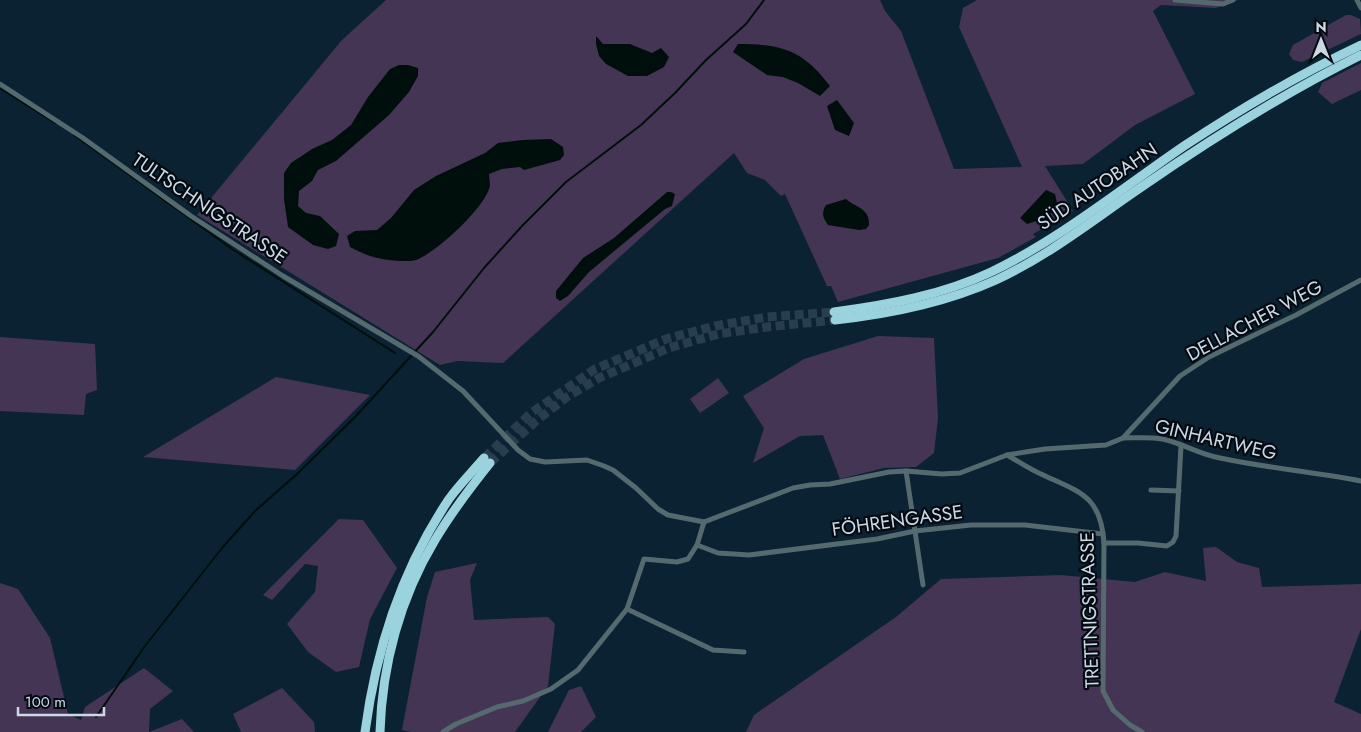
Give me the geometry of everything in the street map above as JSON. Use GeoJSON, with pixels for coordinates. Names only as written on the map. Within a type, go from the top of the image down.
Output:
{"type":"FeatureCollection","features":[{"type":"Feature","properties":{"kind":"highway","name":"SÜD AUTOBAHN"},"geometry":{"type":"LineString","coordinates":[[1361,45],[1296,78],[1239,112],[1179,150],[1067,228],[1026,254],[990,272],[954,286],[923,296],[835,316],[868,317],[928,304],[962,294],[998,279],[1064,241],[1189,154],[1242,121],[1301,86],[1361,55]]}},
{"type":"Feature","properties":{"kind":"highway"},"geometry":{"type":"LineString","coordinates":[[365,732],[380,654],[394,608],[406,578],[424,542],[450,498],[487,461],[434,541],[406,602],[390,654],[380,732]]}},
{"type":"Feature","properties":{"kind":"street"},"geometry":{"type":"LineString","coordinates":[[1175,0],[1223,4],[1233,0]]}},
{"type":"Feature","properties":{"kind":"street"},"geometry":{"type":"LineString","coordinates":[[1357,0],[1361,8]]}},
{"type":"Feature","properties":{"kind":"street","name":"TULTSCHNIGSTRASSE"},"geometry":{"type":"LineString","coordinates":[[0,84],[83,138],[191,216],[258,260],[418,356],[463,391],[518,450],[530,459],[545,462],[587,460],[604,466],[613,470],[664,513],[704,522]]}},
{"type":"Feature","properties":{"kind":"street","name":"DELLACHER WEG"},"geometry":{"type":"LineString","coordinates":[[1007,455],[1045,449],[1098,446],[1123,438],[1180,376],[1201,362],[1361,280]]}},
{"type":"Feature","properties":{"kind":"street","name":"GINHARTWEG"},"geometry":{"type":"LineString","coordinates":[[1123,438],[1165,440],[1211,456],[1266,467],[1318,473],[1361,482]]}},
{"type":"Feature","properties":{"kind":"street"},"geometry":{"type":"LineString","coordinates":[[1104,543],[1170,544],[1176,536],[1181,446]]}},
{"type":"Feature","properties":{"kind":"street"},"geometry":{"type":"LineString","coordinates":[[443,732],[456,724],[497,707],[523,701],[551,689],[578,670],[627,609],[644,559],[677,562],[688,559],[697,545],[704,522],[792,488],[830,484],[882,473],[906,471],[942,474],[960,473],[1007,455]]}},
{"type":"Feature","properties":{"kind":"street","name":"TRETTNIGSTRASSE"},"geometry":{"type":"LineString","coordinates":[[1007,455],[1039,474],[1082,493],[1098,514],[1102,523],[1104,543],[1104,691],[1113,710],[1130,725],[1142,732]]}},
{"type":"Feature","properties":{"kind":"street"},"geometry":{"type":"LineString","coordinates":[[906,471],[923,585]]}},
{"type":"Feature","properties":{"kind":"street"},"geometry":{"type":"LineString","coordinates":[[1151,490],[1179,491]]}},
{"type":"Feature","properties":{"kind":"street","name":"FÖHRENGASSE"},"geometry":{"type":"LineString","coordinates":[[697,545],[718,553],[749,555],[877,539],[915,531],[960,525],[985,524],[1046,527],[1103,534]]}},
{"type":"Feature","properties":{"kind":"street"},"geometry":{"type":"LineString","coordinates":[[627,609],[713,650],[744,652]]}},
{"type":"Feature","properties":{"kind":"shaded area"},"geometry":{"type":"Polygon","coordinates":[[[386,0],[880,0],[885,11],[901,31],[954,169],[1022,167],[959,27],[963,8],[977,0],[1238,0],[1216,8],[1161,5],[1153,11],[1195,94],[1135,125],[1083,164],[1045,166],[1073,211],[1033,234],[1036,237],[998,258],[838,302],[831,286],[827,286],[785,194],[781,196],[765,180],[747,173],[734,153],[503,363],[457,361],[440,365],[197,215],[342,40],[386,0]]]}},
{"type":"Feature","properties":{"kind":"shaded area"},"geometry":{"type":"Polygon","coordinates":[[[1346,15],[1360,19],[1361,34],[1302,62],[1293,60],[1289,54],[1293,45],[1346,15]]]}},
{"type":"Feature","properties":{"kind":"shaded area"},"geometry":{"type":"Polygon","coordinates":[[[596,36],[603,44],[630,44],[652,53],[661,48],[669,57],[664,67],[647,76],[628,76],[606,64],[599,56],[596,36]]]}},
{"type":"Feature","properties":{"kind":"shaded area"},"geometry":{"type":"Polygon","coordinates":[[[738,44],[779,48],[801,57],[830,86],[820,96],[798,83],[783,77],[767,75],[733,52],[738,44]]]}},
{"type":"Feature","properties":{"kind":"shaded area"},"geometry":{"type":"Polygon","coordinates":[[[1361,63],[1361,90],[1332,104],[1318,92],[1322,83],[1361,63]]]}},
{"type":"Feature","properties":{"kind":"shaded area"},"geometry":{"type":"Polygon","coordinates":[[[399,65],[418,68],[418,76],[409,92],[389,115],[336,161],[318,170],[312,181],[299,191],[298,206],[306,213],[320,216],[339,234],[336,246],[328,249],[313,245],[288,227],[284,199],[284,173],[291,163],[312,149],[332,140],[351,125],[368,97],[390,69],[399,65]]]}},
{"type":"Feature","properties":{"kind":"shaded area"},"geometry":{"type":"Polygon","coordinates":[[[837,100],[854,123],[849,136],[835,130],[827,106],[837,100]]]}},
{"type":"Feature","properties":{"kind":"shaded area"},"geometry":{"type":"Polygon","coordinates":[[[551,139],[563,147],[564,155],[560,160],[524,170],[520,167],[502,169],[489,174],[490,187],[478,208],[446,240],[425,256],[413,261],[390,260],[376,258],[350,247],[347,236],[355,231],[377,230],[391,218],[414,190],[436,176],[485,153],[498,143],[551,139]]]}},
{"type":"Feature","properties":{"kind":"shaded area"},"geometry":{"type":"Polygon","coordinates":[[[1046,190],[1055,194],[1058,208],[1040,220],[1027,224],[1020,218],[1046,190]]]}},
{"type":"Feature","properties":{"kind":"shaded area"},"geometry":{"type":"Polygon","coordinates":[[[667,192],[675,194],[672,206],[665,209],[589,272],[568,296],[560,301],[556,298],[556,291],[583,258],[614,238],[667,192]]]}},
{"type":"Feature","properties":{"kind":"shaded area"},"geometry":{"type":"Polygon","coordinates":[[[846,199],[862,209],[867,215],[869,225],[866,229],[859,230],[828,225],[826,222],[823,213],[826,205],[846,199]]]}},
{"type":"Feature","properties":{"kind":"shaded area"},"geometry":{"type":"Polygon","coordinates":[[[878,336],[934,338],[938,418],[934,453],[916,467],[884,468],[840,479],[823,435],[800,436],[753,463],[764,428],[743,396],[804,359],[878,336]]]}},
{"type":"Feature","properties":{"kind":"shaded area"},"geometry":{"type":"Polygon","coordinates":[[[0,337],[95,344],[97,390],[86,394],[84,415],[0,411],[0,337]]]}},
{"type":"Feature","properties":{"kind":"shaded area"},"geometry":{"type":"Polygon","coordinates":[[[276,377],[370,395],[295,470],[143,457],[276,377]]]}},
{"type":"Feature","properties":{"kind":"shaded area"},"geometry":{"type":"Polygon","coordinates":[[[718,378],[729,393],[700,413],[690,399],[718,378]]]}},
{"type":"Feature","properties":{"kind":"shaded area"},"geometry":{"type":"Polygon","coordinates":[[[339,519],[363,520],[397,568],[370,619],[359,667],[336,672],[308,652],[287,624],[315,592],[318,566],[305,564],[272,600],[263,595],[339,519]]]}},
{"type":"Feature","properties":{"kind":"shaded area"},"geometry":{"type":"Polygon","coordinates":[[[1216,547],[1237,562],[1259,568],[1262,587],[1361,584],[1361,629],[1334,702],[1361,714],[1361,732],[746,732],[754,715],[896,617],[941,579],[1061,575],[1135,582],[1165,572],[1206,581],[1203,548],[1216,547]]]}},
{"type":"Feature","properties":{"kind":"shaded area"},"geometry":{"type":"Polygon","coordinates":[[[477,563],[470,580],[474,620],[548,617],[555,624],[548,686],[515,732],[411,732],[402,730],[427,597],[435,572],[477,563]]]}},
{"type":"Feature","properties":{"kind":"shaded area"},"geometry":{"type":"Polygon","coordinates":[[[0,583],[18,589],[50,638],[68,714],[81,720],[85,707],[144,668],[173,691],[150,709],[149,732],[0,732],[0,583]]]}},
{"type":"Feature","properties":{"kind":"shaded area"},"geometry":{"type":"Polygon","coordinates":[[[581,686],[596,717],[581,732],[548,732],[569,690],[581,686]]]}},
{"type":"Feature","properties":{"kind":"shaded area"},"geometry":{"type":"Polygon","coordinates":[[[282,688],[314,722],[315,732],[241,732],[233,714],[282,688]]]}},
{"type":"Feature","properties":{"kind":"shaded area"},"geometry":{"type":"Polygon","coordinates":[[[182,719],[194,732],[149,732],[182,719]]]}},
{"type":"Feature","properties":{"kind":"waterway"},"geometry":{"type":"LineString","coordinates":[[96,717],[145,646],[222,548],[255,511],[296,475],[356,416],[433,332],[484,268],[522,226],[566,182],[641,125],[706,60],[746,24],[764,0]]}},
{"type":"Feature","properties":{"kind":"waterway"},"geometry":{"type":"LineString","coordinates":[[0,88],[55,123]]}},
{"type":"Feature","properties":{"kind":"waterway"},"geometry":{"type":"LineString","coordinates":[[74,135],[232,249],[395,353]]}},
{"type":"Feature","properties":{"kind":"tunnel"},"geometry":{"type":"LineString","coordinates":[[484,458],[531,413],[595,369],[666,339],[715,326],[767,317],[834,312]]}},
{"type":"Feature","properties":{"kind":"tunnel"},"geometry":{"type":"LineString","coordinates":[[490,463],[536,421],[567,397],[599,378],[669,348],[718,334],[835,320]]}}]}
